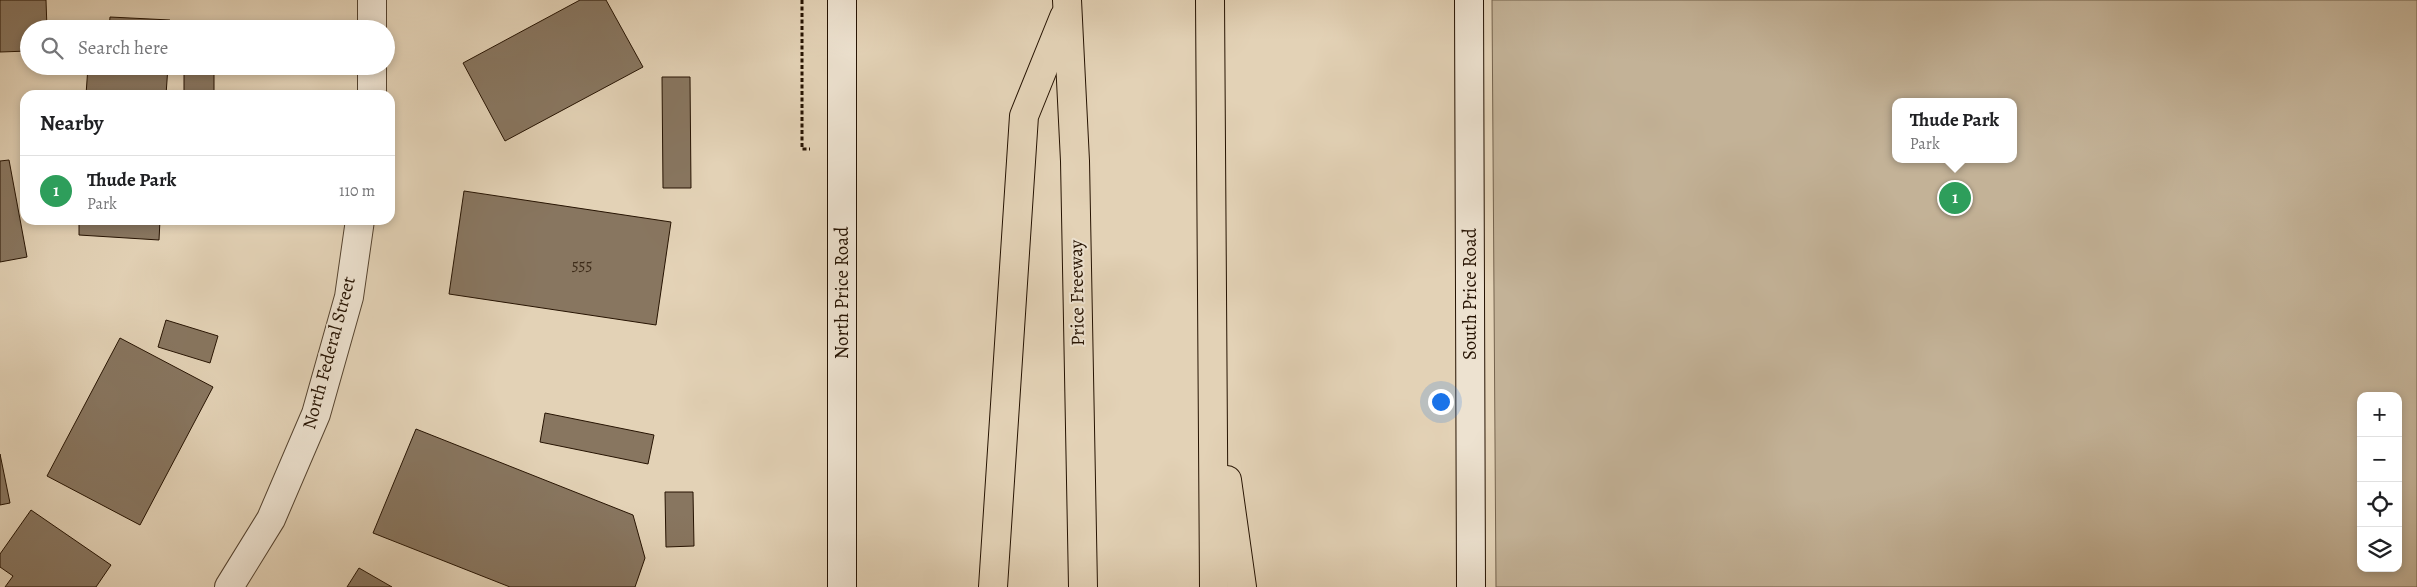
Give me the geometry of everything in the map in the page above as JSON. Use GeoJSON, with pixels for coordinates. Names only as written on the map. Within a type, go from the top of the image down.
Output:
{"type":"FeatureCollection","features":[{"type":"Feature","properties":{"kind":"highway"},"geometry":{"type":"LineString","coordinates":[[1210,0],[1214,587]]}},
{"type":"Feature","properties":{"kind":"highway"},"geometry":{"type":"LineString","coordinates":[[993,587],[1024,116],[1067,5]]}},
{"type":"Feature","properties":{"kind":"highway","name":"Price Freeway"},"geometry":{"type":"LineString","coordinates":[[1067,5],[1075,161],[1083,587]]}},
{"type":"Feature","properties":{"kind":"highway"},"geometry":{"type":"LineString","coordinates":[[1212,372],[1242,587]]}},
{"type":"Feature","properties":{"kind":"main road"},"geometry":{"type":"LineString","coordinates":[[372,0],[372,20]]}},
{"type":"Feature","properties":{"kind":"main road","name":"North Price Road"},"geometry":{"type":"LineString","coordinates":[[842,0],[842,587]]}},
{"type":"Feature","properties":{"kind":"main road","name":"South Price Road"},"geometry":{"type":"LineString","coordinates":[[1468,0],[1471,587]]}},
{"type":"Feature","properties":{"kind":"main road"},"geometry":{"type":"LineString","coordinates":[[372,75],[372,90]]}},
{"type":"Feature","properties":{"kind":"main road","name":"North Federal Street"},"geometry":{"type":"LineString","coordinates":[[229,587],[271,519],[316,414],[349,297],[359,225]]}},
{"type":"Feature","properties":{"kind":"path"},"geometry":{"type":"LineString","coordinates":[[802,0],[802,149]]}},
{"type":"Feature","properties":{"kind":"shaded area"},"geometry":{"type":"Polygon","coordinates":[[[1492,0],[2417,0],[2417,587],[1496,587],[1492,0]]]}},
{"type":"Feature","properties":{"kind":"building"},"geometry":{"type":"Polygon","coordinates":[[[0,0],[46,0],[47,20],[20,20],[20,51],[0,52],[0,0]]]}},
{"type":"Feature","properties":{"kind":"building"},"geometry":{"type":"Polygon","coordinates":[[[580,0],[606,0],[643,67],[505,141],[463,63],[580,0]]]}},
{"type":"Feature","properties":{"kind":"building"},"geometry":{"type":"Polygon","coordinates":[[[110,17],[170,20],[110,20],[110,17]]]}},
{"type":"Feature","properties":{"kind":"building"},"geometry":{"type":"Polygon","coordinates":[[[87,75],[167,75],[166,90],[86,90],[87,75]]]}},
{"type":"Feature","properties":{"kind":"building"},"geometry":{"type":"Polygon","coordinates":[[[184,75],[214,75],[214,90],[184,90],[184,75]]]}},
{"type":"Feature","properties":{"kind":"building"},"geometry":{"type":"Polygon","coordinates":[[[662,77],[690,77],[691,188],[663,188],[662,77]]]}},
{"type":"Feature","properties":{"kind":"building"},"geometry":{"type":"Polygon","coordinates":[[[9,160],[27,257],[0,262],[0,161],[9,160]]]}},
{"type":"Feature","properties":{"kind":"building"},"geometry":{"type":"Polygon","coordinates":[[[464,191],[671,222],[656,325],[449,294],[464,191]]]}},
{"type":"Feature","properties":{"kind":"building"},"geometry":{"type":"Polygon","coordinates":[[[79,225],[160,225],[159,240],[79,235],[79,225]]]}},
{"type":"Feature","properties":{"kind":"building"},"geometry":{"type":"Polygon","coordinates":[[[166,320],[218,336],[210,363],[158,347],[166,320]]]}},
{"type":"Feature","properties":{"kind":"building"},"geometry":{"type":"Polygon","coordinates":[[[120,338],[213,387],[140,525],[47,476],[120,338]]]}},
{"type":"Feature","properties":{"kind":"building"},"geometry":{"type":"Polygon","coordinates":[[[545,413],[654,435],[648,464],[540,442],[545,413]]]}},
{"type":"Feature","properties":{"kind":"building"},"geometry":{"type":"Polygon","coordinates":[[[416,429],[633,515],[645,558],[635,587],[510,587],[373,533],[416,429]]]}},
{"type":"Feature","properties":{"kind":"building"},"geometry":{"type":"Polygon","coordinates":[[[0,454],[10,503],[0,505],[0,454]]]}},
{"type":"Feature","properties":{"kind":"building"},"geometry":{"type":"Polygon","coordinates":[[[665,492],[693,492],[694,546],[666,547],[665,492]]]}},
{"type":"Feature","properties":{"kind":"building"},"geometry":{"type":"Polygon","coordinates":[[[31,510],[111,565],[96,587],[5,587],[13,576],[0,567],[0,554],[31,510]]]}},
{"type":"Feature","properties":{"kind":"building"},"geometry":{"type":"Polygon","coordinates":[[[359,568],[392,587],[347,587],[359,568]]]}},
{"type":"Feature","properties":{"kind":"place","name":"Thude Park"},"geometry":{"type":"Point","coordinates":[1955,198]}}]}
